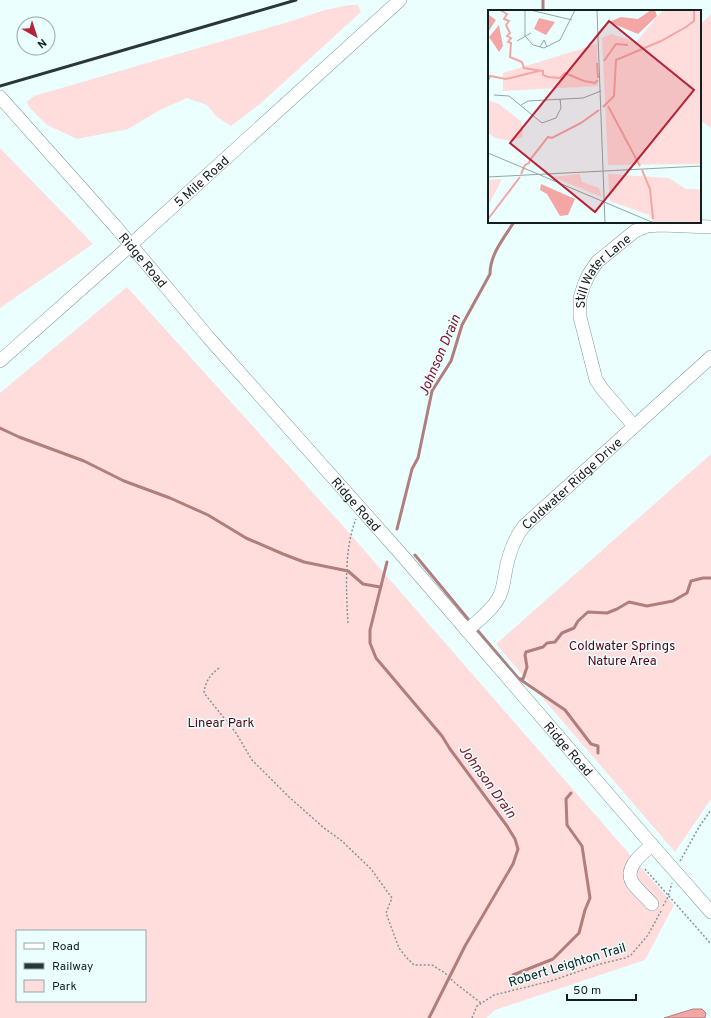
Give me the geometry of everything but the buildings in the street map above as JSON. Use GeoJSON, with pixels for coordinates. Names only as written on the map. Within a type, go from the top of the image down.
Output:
{"type":"FeatureCollection","features":[{"type":"Feature","properties":{"kind":"street","name":"5 Mile Road"},"geometry":{"type":"LineString","coordinates":[[0,361],[400,0]]}},
{"type":"Feature","properties":{"kind":"street","name":"Ridge Road"},"geometry":{"type":"LineString","coordinates":[[0,97],[130,244],[208,337],[360,508],[652,846],[711,912]]}},
{"type":"Feature","properties":{"kind":"street","name":"Still Water Lane"},"geometry":{"type":"LineString","coordinates":[[634,426],[602,390],[596,380],[580,317],[579,304],[584,286],[589,274],[597,262],[635,231],[647,226],[661,225],[711,227]]}},
{"type":"Feature","properties":{"kind":"street","name":"Coldwater Ridge Drive"},"geometry":{"type":"LineString","coordinates":[[467,631],[498,600],[503,588],[510,550],[516,537],[524,526],[711,357]]}},
{"type":"Feature","properties":{"kind":"street"},"geometry":{"type":"LineString","coordinates":[[652,846],[632,866],[630,874],[632,882],[652,904]]}},
{"type":"Feature","properties":{"kind":"path"},"geometry":{"type":"LineString","coordinates":[[348,623],[346,600],[350,532],[360,508]]}},
{"type":"Feature","properties":{"kind":"path"},"geometry":{"type":"LineString","coordinates":[[219,668],[213,673],[206,684],[204,693],[236,733],[252,760],[289,797],[324,828],[342,841],[371,869],[392,898],[386,913],[399,948],[414,965],[432,965],[445,972],[455,983],[481,1003],[477,1006],[472,1018]]}},
{"type":"Feature","properties":{"kind":"path","name":"Robert Leighton Trail"},"geometry":{"type":"LineString","coordinates":[[481,1003],[494,995],[551,981],[600,964],[625,958],[636,951],[648,935],[699,826],[711,810]]}},
{"type":"Feature","properties":{"kind":"path"},"geometry":{"type":"LineString","coordinates":[[637,860],[711,944]]}},
{"type":"Feature","properties":{"kind":"green space"},"geometry":{"type":"Polygon","coordinates":[[[349,5],[358,5],[361,12],[260,104],[231,126],[217,117],[207,105],[187,98],[160,110],[128,129],[77,139],[47,125],[29,107],[27,102],[34,96],[325,10],[349,5]]]}},
{"type":"Feature","properties":{"kind":"green space"},"geometry":{"type":"Polygon","coordinates":[[[711,14],[711,128],[701,121],[701,24],[711,14]]]}},
{"type":"Feature","properties":{"kind":"green space"},"geometry":{"type":"Polygon","coordinates":[[[0,148],[93,244],[0,308],[0,148]]]}},
{"type":"Feature","properties":{"kind":"green space","name":"Linear Park"},"geometry":{"type":"Polygon","coordinates":[[[127,287],[343,526],[674,905],[645,960],[495,1010],[486,1018],[0,1018],[0,393],[127,287]]]}},
{"type":"Feature","properties":{"kind":"green space","name":"Coldwater Springs Nature Area"},"geometry":{"type":"Polygon","coordinates":[[[711,454],[711,799],[675,852],[496,644],[711,454]]]}},
{"type":"Feature","properties":{"kind":"shaded area"},"geometry":{"type":"Polygon","coordinates":[[[693,1009],[702,1009],[706,1013],[705,1018],[664,1018],[693,1009]]]}},
{"type":"Feature","properties":{"kind":"waterway","name":"Johnson Drain"},"geometry":{"type":"LineString","coordinates":[[543,0],[543,10]]}},
{"type":"Feature","properties":{"kind":"waterway","name":"Johnson Drain"},"geometry":{"type":"LineString","coordinates":[[397,529],[412,469],[418,458],[432,391],[451,361],[462,325],[490,274],[492,260],[495,253],[513,223]]}},
{"type":"Feature","properties":{"kind":"waterway"},"geometry":{"type":"LineString","coordinates":[[0,428],[19,437],[84,461],[124,481],[170,498],[208,515],[246,538],[283,554],[304,562],[348,571],[363,584],[380,587]]}},
{"type":"Feature","properties":{"kind":"waterway"},"geometry":{"type":"LineString","coordinates":[[415,555],[468,619]]}},
{"type":"Feature","properties":{"kind":"waterway","name":"Johnson Drain"},"geometry":{"type":"LineString","coordinates":[[387,562],[370,630],[370,643],[376,658],[442,736],[507,826],[515,839],[518,849],[513,864],[465,946],[429,1018]]}},
{"type":"Feature","properties":{"kind":"waterway"},"geometry":{"type":"LineString","coordinates":[[520,679],[523,679],[527,667],[526,652],[543,647],[547,643],[555,642],[562,633],[574,628],[578,621],[588,612],[607,613],[629,602],[647,606],[673,601],[687,593],[691,581],[711,578]]}},
{"type":"Feature","properties":{"kind":"waterway"},"geometry":{"type":"LineString","coordinates":[[478,631],[518,678],[565,710],[591,744],[598,746],[598,753]]}},
{"type":"Feature","properties":{"kind":"waterway"},"geometry":{"type":"LineString","coordinates":[[513,975],[553,959],[579,933],[590,898],[582,846],[567,825],[566,799],[571,793]]}},
{"type":"Feature","properties":{"kind":"railway"},"geometry":{"type":"LineString","coordinates":[[0,86],[296,0]]}}]}
